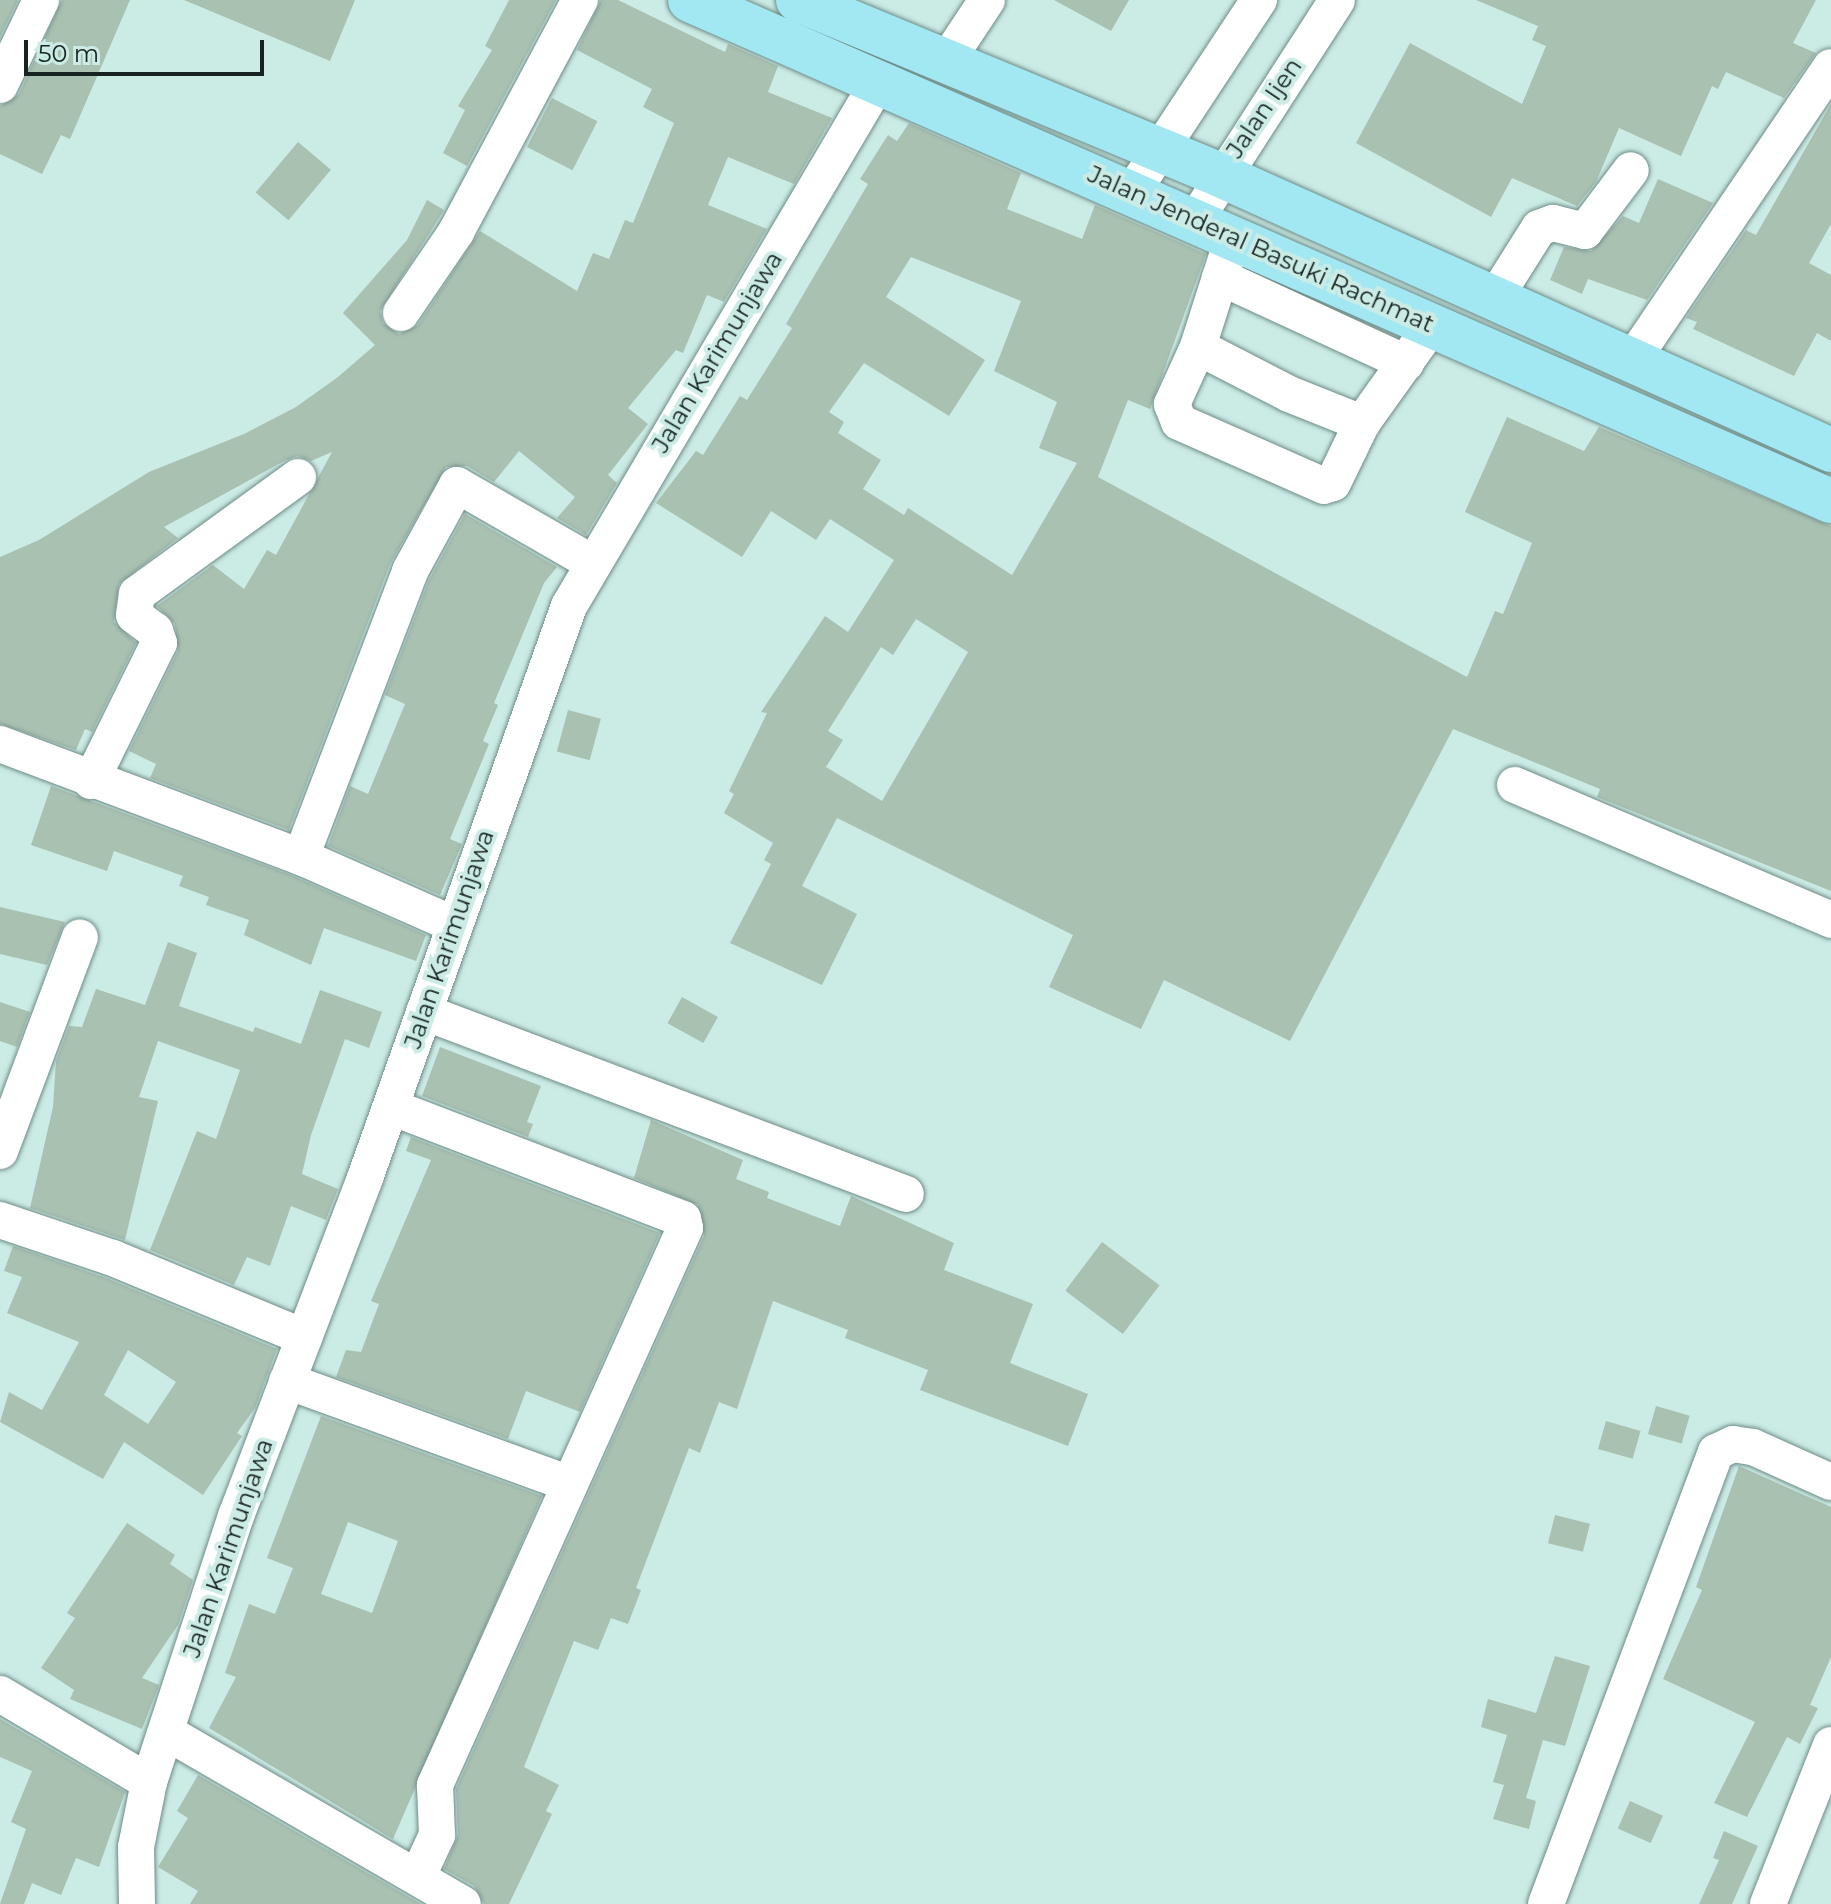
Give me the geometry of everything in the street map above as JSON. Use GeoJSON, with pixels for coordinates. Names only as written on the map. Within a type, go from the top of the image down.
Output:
{"type":"FeatureCollection","features":[{"type":"Feature","properties":{"kind":"main road","name":"Jalan Jenderal Basuki Rachmat"},"geometry":{"type":"LineString","coordinates":[[690,0],[877,84],[1133,191],[1831,501]]}},
{"type":"Feature","properties":{"kind":"main road","name":"Jalan Jenderal Basuki Rachmat"},"geometry":{"type":"LineString","coordinates":[[798,0],[1220,175],[1493,301],[1831,450]]}},
{"type":"Feature","properties":{"kind":"street"},"geometry":{"type":"LineString","coordinates":[[0,85],[41,0]]}},
{"type":"Feature","properties":{"kind":"street"},"geometry":{"type":"LineString","coordinates":[[401,313],[456,232],[580,0]]}},
{"type":"Feature","properties":{"kind":"street"},"geometry":{"type":"LineString","coordinates":[[946,62],[987,0]]}},
{"type":"Feature","properties":{"kind":"street"},"geometry":{"type":"LineString","coordinates":[[1133,191],[1259,0]]}},
{"type":"Feature","properties":{"kind":"street","name":"Jalan Ijen"},"geometry":{"type":"LineString","coordinates":[[1337,0],[1220,175],[1214,228],[1220,277],[1198,347],[1172,404],[1179,422],[1324,486],[1333,483],[1362,423],[1433,324]]}},
{"type":"Feature","properties":{"kind":"street"},"geometry":{"type":"LineString","coordinates":[[1631,362],[1831,67]]}},
{"type":"Feature","properties":{"kind":"street","name":"Jalan Karimunjawa"},"geometry":{"type":"LineString","coordinates":[[137,1904],[136,1847],[149,1782],[236,1516],[391,1107],[536,691],[591,562],[877,84]]}},
{"type":"Feature","properties":{"kind":"street"},"geometry":{"type":"LineString","coordinates":[[1493,301],[1539,228],[1553,223],[1585,231],[1631,170]]}},
{"type":"Feature","properties":{"kind":"street"},"geometry":{"type":"LineString","coordinates":[[1220,277],[1406,363]]}},
{"type":"Feature","properties":{"kind":"street"},"geometry":{"type":"LineString","coordinates":[[1198,347],[1289,394],[1362,423]]}},
{"type":"Feature","properties":{"kind":"street"},"geometry":{"type":"LineString","coordinates":[[91,781],[159,643],[155,631],[134,615],[137,594],[298,477]]}},
{"type":"Feature","properties":{"kind":"street"},"geometry":{"type":"LineString","coordinates":[[301,857],[410,571],[457,485],[591,562]]}},
{"type":"Feature","properties":{"kind":"street"},"geometry":{"type":"LineString","coordinates":[[0,744],[91,781],[301,857],[453,924]]}},
{"type":"Feature","properties":{"kind":"street"},"geometry":{"type":"LineString","coordinates":[[1515,785],[1831,920]]}},
{"type":"Feature","properties":{"kind":"street"},"geometry":{"type":"LineString","coordinates":[[0,1151],[80,937]]}},
{"type":"Feature","properties":{"kind":"street"},"geometry":{"type":"LineString","coordinates":[[424,1012],[906,1194]]}},
{"type":"Feature","properties":{"kind":"street"},"geometry":{"type":"LineString","coordinates":[[391,1107],[683,1219],[684,1237],[568,1483],[435,1785],[437,1835],[418,1876]]}},
{"type":"Feature","properties":{"kind":"street"},"geometry":{"type":"LineString","coordinates":[[0,1220],[113,1258],[304,1337]]}},
{"type":"Feature","properties":{"kind":"street"},"geometry":{"type":"LineString","coordinates":[[287,1381],[568,1483]]}},
{"type":"Feature","properties":{"kind":"street"},"geometry":{"type":"LineString","coordinates":[[1546,1904],[1716,1452],[1733,1444],[1753,1447],[1831,1482]]}},
{"type":"Feature","properties":{"kind":"street"},"geometry":{"type":"LineString","coordinates":[[0,1694],[149,1782]]}},
{"type":"Feature","properties":{"kind":"street"},"geometry":{"type":"LineString","coordinates":[[166,1732],[463,1904]]}},
{"type":"Feature","properties":{"kind":"street"},"geometry":{"type":"LineString","coordinates":[[1768,1904],[1831,1745]]}},
{"type":"Feature","properties":{"kind":"building"},"geometry":{"type":"Polygon","coordinates":[[[0,0],[18,0],[0,37],[0,0]]]}},
{"type":"Feature","properties":{"kind":"building"},"geometry":{"type":"Polygon","coordinates":[[[62,0],[130,0],[70,139],[61,135],[42,174],[0,154],[0,106],[19,94],[62,0]]]}},
{"type":"Feature","properties":{"kind":"building"},"geometry":{"type":"Polygon","coordinates":[[[184,0],[355,0],[330,61],[184,0]]]}},
{"type":"Feature","properties":{"kind":"building"},"geometry":{"type":"Polygon","coordinates":[[[509,0],[556,0],[467,166],[443,153],[465,110],[458,106],[492,50],[485,46],[509,0]]]}},
{"type":"Feature","properties":{"kind":"building"},"geometry":{"type":"Polygon","coordinates":[[[601,0],[618,0],[725,52],[728,44],[778,66],[768,92],[832,118],[794,184],[728,157],[708,205],[767,229],[724,302],[707,295],[683,353],[676,350],[628,408],[648,424],[608,475],[617,483],[586,535],[557,518],[575,497],[519,451],[494,482],[467,466],[446,467],[390,564],[289,830],[150,778],[156,764],[129,751],[178,651],[175,624],[157,606],[213,565],[244,589],[267,550],[276,555],[332,452],[311,461],[297,456],[286,460],[164,527],[178,538],[119,584],[114,622],[136,643],[92,732],[85,729],[76,750],[0,724],[0,557],[39,540],[149,472],[244,434],[296,407],[338,377],[375,345],[343,313],[407,240],[427,200],[444,210],[380,311],[383,323],[399,334],[418,325],[480,231],[577,291],[593,253],[609,259],[625,220],[633,223],[674,123],[643,107],[652,89],[577,50],[601,0]]]}},
{"type":"Feature","properties":{"kind":"building"},"geometry":{"type":"Polygon","coordinates":[[[1054,0],[1129,0],[1111,31],[1054,0]]]}},
{"type":"Feature","properties":{"kind":"building"},"geometry":{"type":"Polygon","coordinates":[[[1476,0],[1816,0],[1793,43],[1816,53],[1784,98],[1726,72],[1718,89],[1712,86],[1681,156],[1619,128],[1596,182],[1577,206],[1512,178],[1491,217],[1356,143],[1410,43],[1522,104],[1546,46],[1532,40],[1538,26],[1476,0]]]}},
{"type":"Feature","properties":{"kind":"building"},"geometry":{"type":"Polygon","coordinates":[[[552,98],[597,121],[572,170],[527,147],[552,98]]]}},
{"type":"Feature","properties":{"kind":"building"},"geometry":{"type":"Polygon","coordinates":[[[1831,104],[1831,224],[1809,263],[1831,275],[1831,341],[1817,333],[1794,376],[1693,329],[1697,322],[1686,318],[1746,230],[1756,235],[1831,104]]]}},
{"type":"Feature","properties":{"kind":"building"},"geometry":{"type":"Polygon","coordinates":[[[909,123],[1021,173],[1007,209],[1082,239],[1095,205],[1206,254],[1150,409],[1128,400],[1098,477],[1467,677],[1495,611],[1503,614],[1532,543],[1465,512],[1507,417],[1584,451],[1599,427],[1831,526],[1831,891],[1597,797],[1600,789],[1453,729],[1290,1041],[1164,980],[1141,1029],[1049,987],[1073,935],[837,818],[802,886],[857,914],[822,985],[730,943],[771,864],[764,860],[773,843],[724,813],[734,794],[729,791],[767,713],[761,712],[825,616],[848,632],[894,560],[830,519],[816,540],[771,511],[742,557],[656,503],[696,451],[703,455],[740,396],[747,400],[792,328],[786,324],[868,184],[860,179],[888,135],[897,141],[909,123]],[[911,257],[886,297],[985,360],[949,416],[864,363],[829,412],[844,422],[838,433],[881,460],[863,489],[904,515],[908,508],[1012,575],[1077,463],[1039,448],[1057,402],[994,371],[1021,301],[911,257]],[[916,619],[893,655],[881,647],[828,731],[843,740],[826,767],[882,801],[968,652],[916,619]]]}},
{"type":"Feature","properties":{"kind":"building"},"geometry":{"type":"Polygon","coordinates":[[[298,142],[331,170],[289,220],[256,193],[298,142]]]}},
{"type":"Feature","properties":{"kind":"building"},"geometry":{"type":"Polygon","coordinates":[[[1658,179],[1713,203],[1647,300],[1588,279],[1582,294],[1550,280],[1564,247],[1591,251],[1623,216],[1639,223],[1658,179]]]}},
{"type":"Feature","properties":{"kind":"building"},"geometry":{"type":"Polygon","coordinates":[[[465,514],[557,567],[544,583],[494,703],[498,705],[483,741],[489,744],[450,839],[462,844],[440,895],[328,846],[350,786],[368,794],[405,704],[385,695],[429,580],[465,514]]]}},
{"type":"Feature","properties":{"kind":"building"},"geometry":{"type":"Polygon","coordinates":[[[568,710],[601,719],[590,760],[557,752],[568,710]]]}},
{"type":"Feature","properties":{"kind":"building"},"geometry":{"type":"Polygon","coordinates":[[[51,786],[293,876],[426,935],[416,961],[324,928],[311,965],[244,935],[249,920],[206,905],[209,897],[179,886],[183,876],[114,851],[107,871],[31,845],[51,786]]]}},
{"type":"Feature","properties":{"kind":"building"},"geometry":{"type":"Polygon","coordinates":[[[0,907],[65,922],[47,965],[0,954],[0,907]]]}},
{"type":"Feature","properties":{"kind":"building"},"geometry":{"type":"Polygon","coordinates":[[[168,942],[197,953],[179,1006],[253,1032],[255,1027],[301,1044],[320,990],[382,1012],[369,1048],[345,1039],[311,1135],[302,1174],[338,1189],[326,1220],[291,1206],[270,1266],[247,1257],[234,1285],[150,1250],[197,1131],[216,1139],[240,1070],[158,1041],[139,1097],[158,1101],[125,1240],[30,1208],[53,1107],[56,1061],[69,1026],[82,1027],[96,989],[145,1005],[168,942]]]}},
{"type":"Feature","properties":{"kind":"building"},"geometry":{"type":"Polygon","coordinates":[[[682,997],[718,1017],[703,1043],[667,1023],[682,997]]]}},
{"type":"Feature","properties":{"kind":"building"},"geometry":{"type":"Polygon","coordinates":[[[0,1002],[30,1012],[17,1047],[0,1041],[0,1002]]]}},
{"type":"Feature","properties":{"kind":"building"},"geometry":{"type":"Polygon","coordinates":[[[440,1047],[541,1086],[527,1122],[533,1124],[528,1137],[422,1096],[440,1047]]]}},
{"type":"Feature","properties":{"kind":"building"},"geometry":{"type":"Polygon","coordinates":[[[651,1120],[743,1160],[736,1179],[769,1192],[767,1198],[840,1226],[851,1196],[954,1243],[944,1270],[1033,1304],[1010,1363],[1088,1394],[1068,1446],[920,1390],[928,1370],[845,1338],[848,1330],[773,1301],[737,1409],[719,1402],[700,1453],[689,1448],[636,1588],[641,1590],[628,1624],[611,1618],[598,1650],[574,1641],[524,1767],[559,1785],[546,1811],[552,1814],[509,1904],[484,1904],[474,1886],[444,1869],[458,1835],[456,1789],[704,1236],[698,1205],[634,1178],[651,1120]]]}},
{"type":"Feature","properties":{"kind":"building"},"geometry":{"type":"Polygon","coordinates":[[[411,1137],[660,1233],[580,1412],[526,1391],[508,1439],[336,1377],[346,1350],[361,1352],[379,1304],[371,1301],[431,1160],[406,1151],[411,1137]]]}},
{"type":"Feature","properties":{"kind":"building"},"geometry":{"type":"Polygon","coordinates":[[[1102,1242],[1160,1285],[1123,1334],[1065,1291],[1102,1242]]]}},
{"type":"Feature","properties":{"kind":"building"},"geometry":{"type":"Polygon","coordinates":[[[13,1246],[106,1278],[277,1349],[255,1408],[237,1433],[242,1436],[203,1495],[124,1442],[103,1479],[0,1422],[9,1392],[42,1410],[79,1342],[7,1313],[22,1277],[4,1271],[13,1246]],[[128,1350],[104,1395],[148,1424],[176,1382],[128,1350]]]}},
{"type":"Feature","properties":{"kind":"building"},"geometry":{"type":"Polygon","coordinates":[[[1656,1406],[1690,1416],[1682,1444],[1648,1434],[1656,1406]]]}},
{"type":"Feature","properties":{"kind":"building"},"geometry":{"type":"Polygon","coordinates":[[[321,1416],[542,1496],[393,1839],[209,1728],[236,1677],[225,1673],[249,1604],[275,1614],[293,1568],[267,1558],[321,1416]],[[348,1522],[321,1594],[372,1613],[398,1541],[348,1522]]]}},
{"type":"Feature","properties":{"kind":"building"},"geometry":{"type":"Polygon","coordinates":[[[1606,1421],[1641,1431],[1633,1459],[1598,1449],[1606,1421]]]}},
{"type":"Feature","properties":{"kind":"building"},"geometry":{"type":"Polygon","coordinates":[[[1739,1466],[1831,1507],[1831,1657],[1810,1705],[1818,1708],[1800,1744],[1787,1737],[1747,1817],[1714,1803],[1755,1722],[1663,1679],[1702,1590],[1696,1587],[1739,1466]]]}},
{"type":"Feature","properties":{"kind":"building"},"geometry":{"type":"Polygon","coordinates":[[[1555,1515],[1590,1524],[1583,1552],[1548,1543],[1555,1515]]]}},
{"type":"Feature","properties":{"kind":"building"},"geometry":{"type":"Polygon","coordinates":[[[127,1523],[175,1555],[170,1564],[193,1580],[178,1625],[142,1678],[159,1685],[142,1729],[70,1699],[74,1690],[41,1668],[75,1618],[67,1613],[127,1523]]]}},
{"type":"Feature","properties":{"kind":"building"},"geometry":{"type":"Polygon","coordinates":[[[1555,1656],[1590,1666],[1565,1746],[1543,1740],[1526,1798],[1536,1801],[1529,1829],[1493,1819],[1504,1785],[1493,1782],[1507,1735],[1481,1727],[1488,1699],[1536,1713],[1555,1656]]]}},
{"type":"Feature","properties":{"kind":"building"},"geometry":{"type":"Polygon","coordinates":[[[0,1719],[125,1792],[99,1867],[76,1858],[61,1895],[32,1883],[24,1904],[0,1904],[26,1829],[11,1822],[32,1771],[0,1757],[0,1719]]]}},
{"type":"Feature","properties":{"kind":"building"},"geometry":{"type":"Polygon","coordinates":[[[198,1775],[421,1904],[190,1904],[198,1891],[158,1867],[188,1818],[177,1811],[198,1775]]]}},
{"type":"Feature","properties":{"kind":"building"},"geometry":{"type":"Polygon","coordinates":[[[1630,1801],[1663,1816],[1651,1843],[1618,1828],[1630,1801]]]}},
{"type":"Feature","properties":{"kind":"building"},"geometry":{"type":"Polygon","coordinates":[[[1724,1831],[1758,1846],[1732,1904],[1699,1904],[1719,1860],[1713,1858],[1724,1831]]]}}]}
